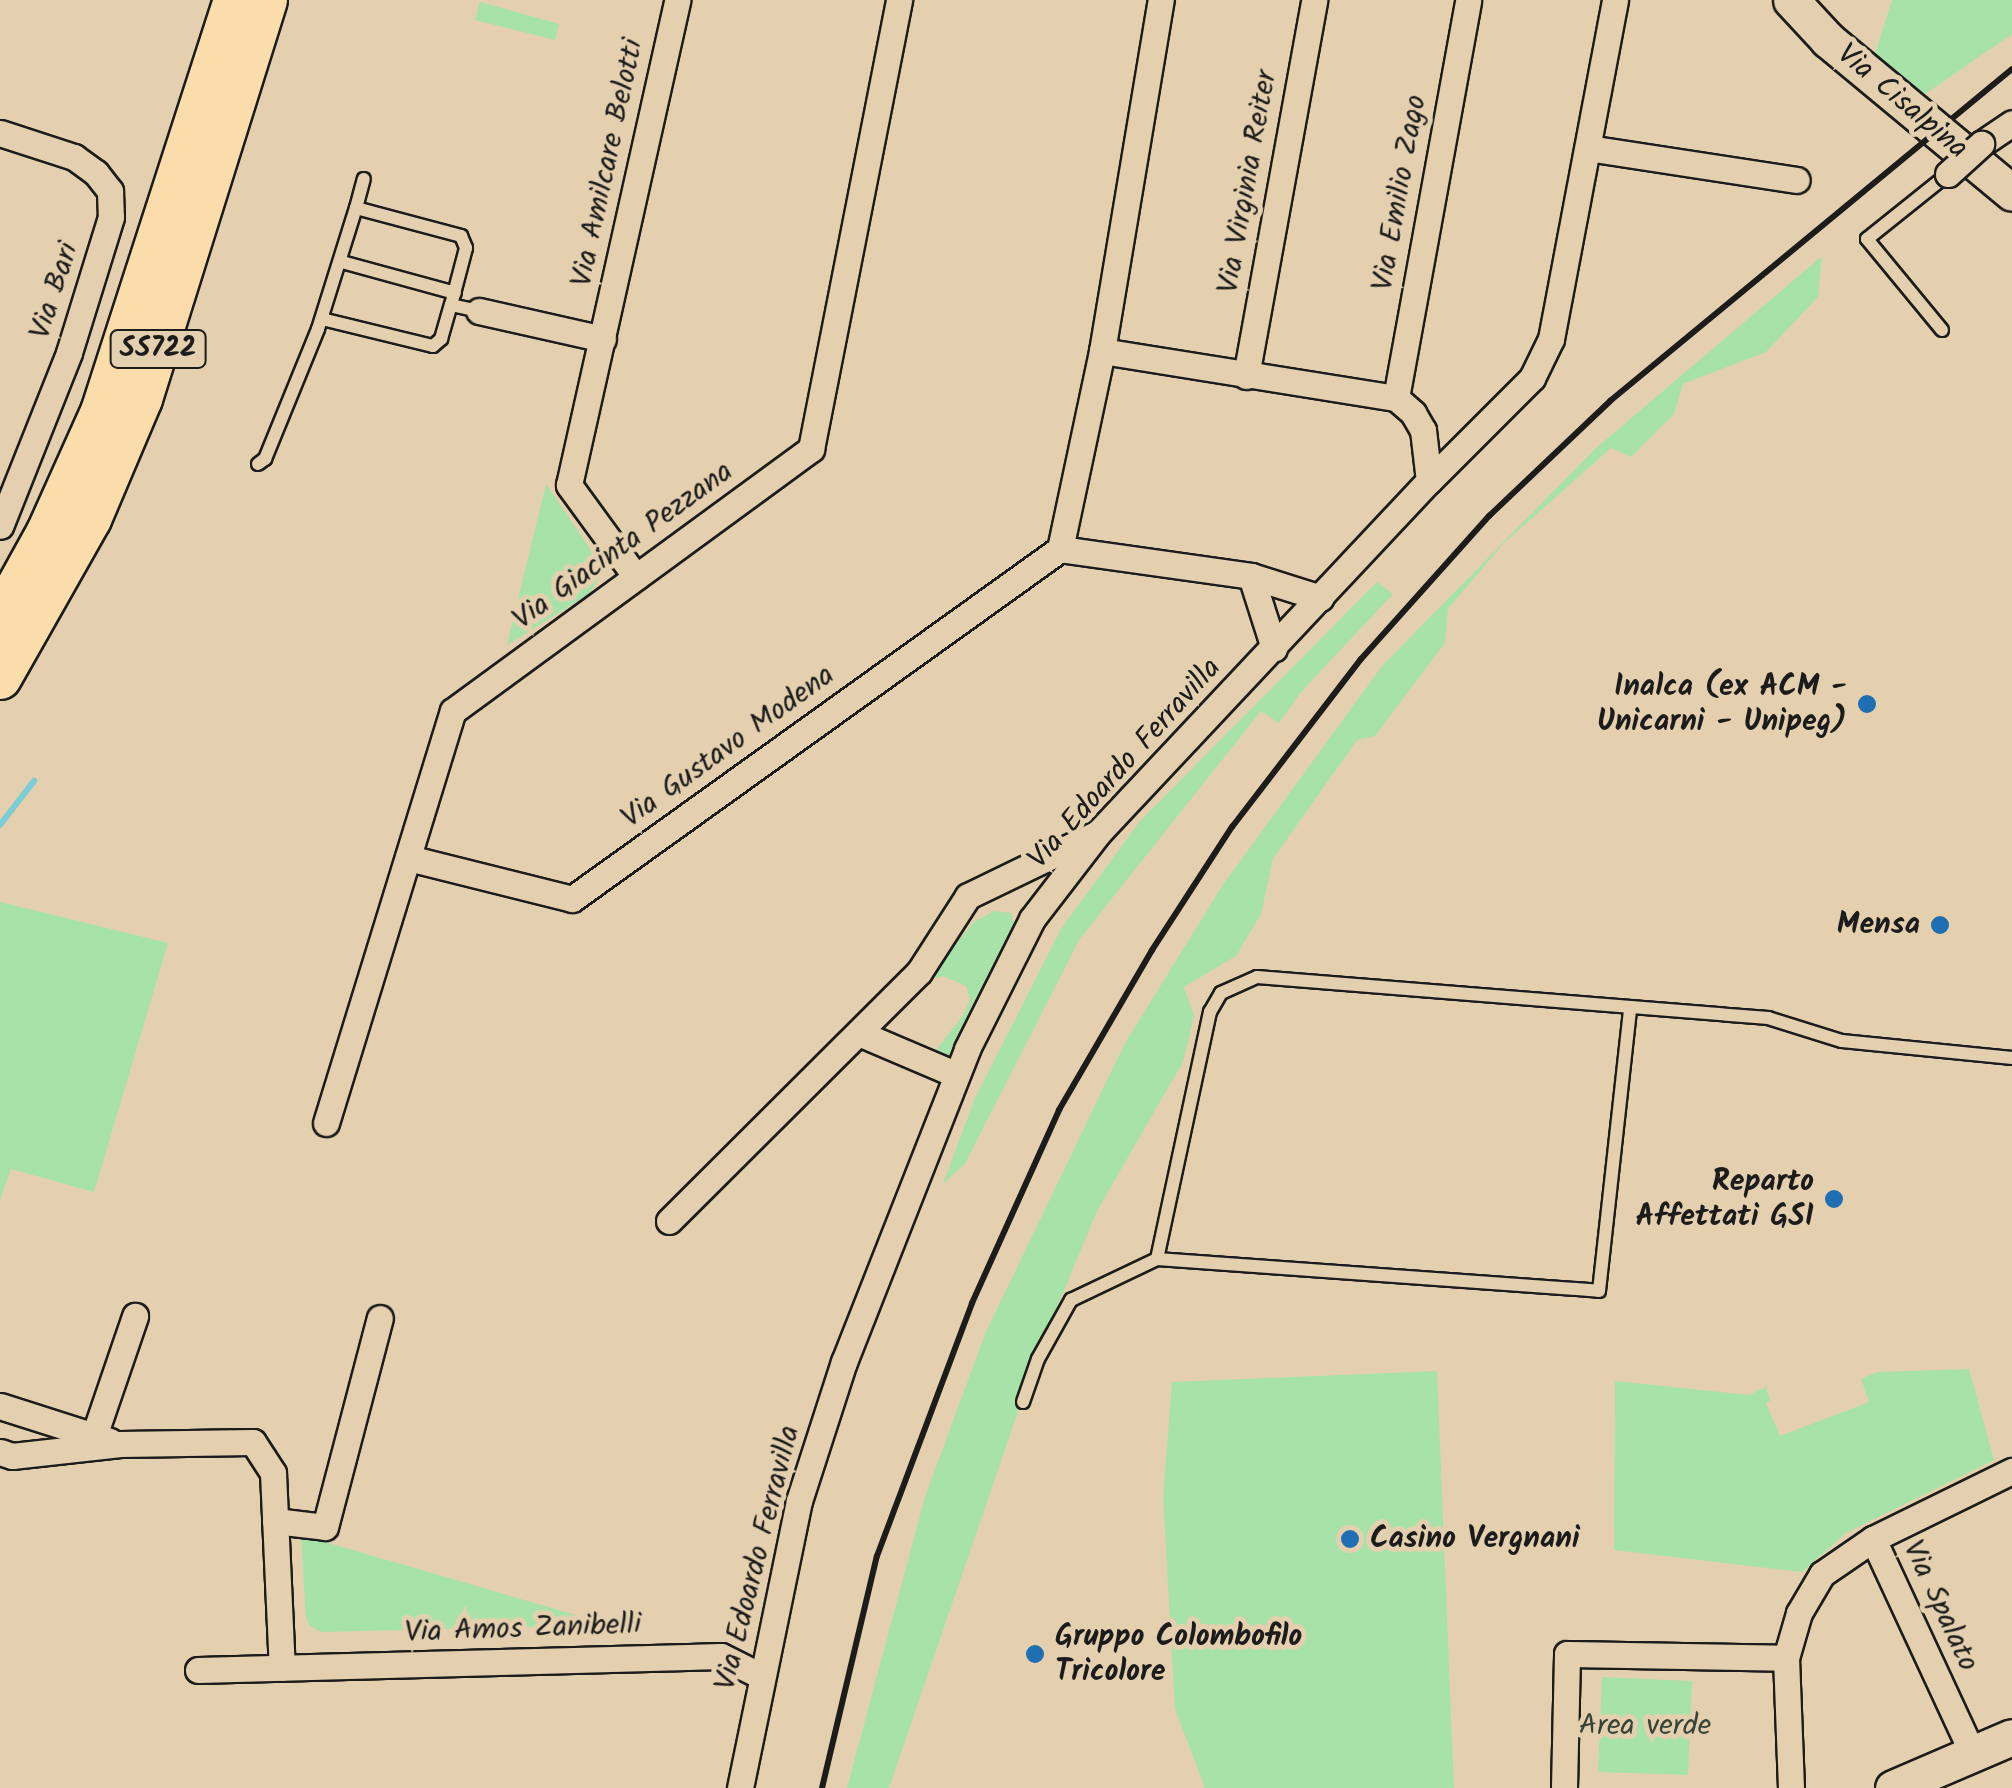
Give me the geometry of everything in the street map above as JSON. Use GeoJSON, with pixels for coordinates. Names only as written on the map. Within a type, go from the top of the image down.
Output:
{"type":"FeatureCollection","features":[{"type":"Feature","properties":{"kind":"highway","name":"SS722"},"geometry":{"type":"LineString","coordinates":[[0,619],[48,532],[102,412],[235,0]]}},
{"type":"Feature","properties":{"kind":"highway","name":"SS722"},"geometry":{"type":"LineString","coordinates":[[0,678],[82,534],[141,399],[266,0]]}},
{"type":"Feature","properties":{"kind":"main road","name":"Via Cisalpina"},"geometry":{"type":"LineString","coordinates":[[1790,2],[1828,40],[2012,193]]}},
{"type":"Feature","properties":{"kind":"main road"},"geometry":{"type":"LineString","coordinates":[[1893,1788],[2012,1737]]}},
{"type":"Feature","properties":{"kind":"street","name":"Via Amilcare Belotti"},"geometry":{"type":"LineString","coordinates":[[636,577],[570,485],[677,0]]}},
{"type":"Feature","properties":{"kind":"street","name":"Via Giacinta Pezzana"},"geometry":{"type":"LineString","coordinates":[[326,1122],[453,710],[810,449],[899,0]]}},
{"type":"Feature","properties":{"kind":"street"},"geometry":{"type":"LineString","coordinates":[[1162,0],[1102,351],[1060,548],[1251,576],[1321,598]]}},
{"type":"Feature","properties":{"kind":"street","name":"Via Virginia Reiter"},"geometry":{"type":"LineString","coordinates":[[1246,376],[1314,0]]}},
{"type":"Feature","properties":{"kind":"street","name":"Via Emilio Zago"},"geometry":{"type":"LineString","coordinates":[[1396,398],[1468,0]]}},
{"type":"Feature","properties":{"kind":"street","name":"Via Edoardo Ferravilla"},"geometry":{"type":"LineString","coordinates":[[740,1788],[799,1502],[844,1362],[957,1075],[1032,919],[1099,832],[1428,481],[1517,398],[1541,363],[1551,339],[1616,0]]}},
{"type":"Feature","properties":{"kind":"street"},"geometry":{"type":"LineString","coordinates":[[1948,174],[2012,123]]}},
{"type":"Feature","properties":{"kind":"street","name":"Via Bari"},"geometry":{"type":"LineString","coordinates":[[0,133],[74,157],[96,173],[110,191],[111,217],[69,353],[0,526]]}},
{"type":"Feature","properties":{"kind":"street"},"geometry":{"type":"LineString","coordinates":[[1588,148],[1797,180]]}},
{"type":"Feature","properties":{"kind":"street"},"geometry":{"type":"LineString","coordinates":[[478,310],[603,339]]}},
{"type":"Feature","properties":{"kind":"street"},"geometry":{"type":"LineString","coordinates":[[1102,351],[1396,398],[1413,413],[1422,430],[1428,481]]}},
{"type":"Feature","properties":{"kind":"street","name":"Via Gustavo Modena"},"geometry":{"type":"LineString","coordinates":[[408,858],[572,899],[1060,548]]}},
{"type":"Feature","properties":{"kind":"street"},"geometry":{"type":"LineString","coordinates":[[1251,576],[1274,648]]}},
{"type":"Feature","properties":{"kind":"street"},"geometry":{"type":"LineString","coordinates":[[669,1222],[920,972],[968,896],[1099,832]]}},
{"type":"Feature","properties":{"kind":"street"},"geometry":{"type":"LineString","coordinates":[[861,1034],[957,1075]]}},
{"type":"Feature","properties":{"kind":"street"},"geometry":{"type":"LineString","coordinates":[[94,1436],[135,1316]]}},
{"type":"Feature","properties":{"kind":"street"},"geometry":{"type":"LineString","coordinates":[[275,1521],[325,1527],[380,1318]]}},
{"type":"Feature","properties":{"kind":"street"},"geometry":{"type":"LineString","coordinates":[[0,1406],[120,1444]]}},
{"type":"Feature","properties":{"kind":"street"},"geometry":{"type":"LineString","coordinates":[[0,1452],[12,1456],[120,1444],[254,1442],[273,1473],[282,1668]]}},
{"type":"Feature","properties":{"kind":"street"},"geometry":{"type":"LineString","coordinates":[[1791,1788],[1786,1658],[1798,1613],[1822,1574],[1873,1539],[2012,1472]]}},
{"type":"Feature","properties":{"kind":"street","name":"Via Spalato"},"geometry":{"type":"LineString","coordinates":[[1873,1539],[1973,1754]]}},
{"type":"Feature","properties":{"kind":"street"},"geometry":{"type":"LineString","coordinates":[[1564,1788],[1567,1654],[1786,1658]]}},
{"type":"Feature","properties":{"kind":"street","name":"Via Amos Zanibelli"},"geometry":{"type":"LineString","coordinates":[[198,1670],[720,1656],[761,1676]]}},
{"type":"Feature","properties":{"kind":"lane"},"geometry":{"type":"LineString","coordinates":[[1942,330],[1867,239],[1948,174]]}},
{"type":"Feature","properties":{"kind":"lane"},"geometry":{"type":"LineString","coordinates":[[258,464],[265,459],[322,319],[364,179]]}},
{"type":"Feature","properties":{"kind":"lane"},"geometry":{"type":"LineString","coordinates":[[322,319],[434,346],[441,340],[466,248],[462,236],[356,208]]}},
{"type":"Feature","properties":{"kind":"lane"},"geometry":{"type":"LineString","coordinates":[[342,262],[478,310]]}},
{"type":"Feature","properties":{"kind":"lane"},"geometry":{"type":"LineString","coordinates":[[1157,1259],[1210,1012],[1221,993],[1237,982],[1284,978],[1768,1018],[1842,1041],[2012,1058]]}},
{"type":"Feature","properties":{"kind":"lane"},"geometry":{"type":"LineString","coordinates":[[1023,1402],[1038,1359],[1071,1300],[1157,1259],[1599,1291],[1630,1008]]}},
{"type":"Feature","properties":{"kind":"green space"},"geometry":{"type":"Polygon","coordinates":[[[1892,0],[2012,0],[2012,34],[1918,99],[1873,60],[1892,0]]]}},
{"type":"Feature","properties":{"kind":"green space"},"geometry":{"type":"Polygon","coordinates":[[[480,2],[559,24],[555,40],[475,20],[480,2]]]}},
{"type":"Feature","properties":{"kind":"green space"},"geometry":{"type":"Polygon","coordinates":[[[1822,256],[1818,297],[1766,352],[1683,384],[1674,414],[1631,457],[1611,448],[1504,543],[1448,609],[1445,643],[1375,736],[1357,740],[1273,859],[1261,914],[1236,956],[1184,987],[1194,1016],[1183,1062],[1097,1211],[1038,1353],[889,1788],[847,1788],[925,1497],[985,1334],[1124,1045],[1222,886],[1382,666],[1596,448],[1822,256]]]}},
{"type":"Feature","properties":{"kind":"green space"},"geometry":{"type":"Polygon","coordinates":[[[546,484],[597,559],[600,577],[589,594],[507,645],[546,484]]]}},
{"type":"Feature","properties":{"kind":"green space"},"geometry":{"type":"Polygon","coordinates":[[[1377,582],[1393,594],[1301,692],[1279,723],[1261,711],[1079,940],[965,1164],[943,1184],[975,1098],[1061,929],[1140,821],[1377,582]]]}},
{"type":"Feature","properties":{"kind":"green space"},"geometry":{"type":"Polygon","coordinates":[[[0,902],[168,943],[94,1192],[11,1169],[0,1200],[0,902]]]}},
{"type":"Feature","properties":{"kind":"green space"},"geometry":{"type":"Polygon","coordinates":[[[994,911],[1011,913],[1016,931],[974,1001],[950,1054],[933,1054],[964,1014],[970,999],[966,986],[953,980],[942,976],[924,981],[974,922],[994,911]]]}},
{"type":"Feature","properties":{"kind":"green space"},"geometry":{"type":"Polygon","coordinates":[[[1969,1369],[1994,1460],[1846,1533],[1802,1572],[1614,1550],[1615,1381],[1749,1395],[1766,1387],[1770,1401],[1766,1403],[1780,1436],[1869,1402],[1861,1379],[1877,1372],[1969,1369]]]}},
{"type":"Feature","properties":{"kind":"green space"},"geometry":{"type":"Polygon","coordinates":[[[1437,1371],[1454,1788],[1205,1788],[1175,1709],[1163,1496],[1172,1382],[1437,1371]]]}},
{"type":"Feature","properties":{"kind":"green space"},"geometry":{"type":"Polygon","coordinates":[[[301,1535],[610,1625],[322,1632],[310,1626],[306,1618],[301,1535]]]}},
{"type":"Feature","properties":{"kind":"green space","name":"Area verde"},"geometry":{"type":"Polygon","coordinates":[[[1602,1677],[1692,1681],[1688,1775],[1598,1772],[1602,1677]]]}},
{"type":"Feature","properties":{"kind":"waterway"},"geometry":{"type":"LineString","coordinates":[[0,825],[34,781]]}},
{"type":"Feature","properties":{"kind":"railway"},"geometry":{"type":"LineString","coordinates":[[822,1788],[877,1556],[972,1303],[1059,1110],[1152,950],[1232,827],[1361,659],[1489,516],[1610,401],[2012,69]]}},
{"type":"Feature","properties":{"kind":"place","name":"Inalca (ex ACM - Unicarni - Unipeg)"},"geometry":{"type":"Point","coordinates":[1867,704]}},
{"type":"Feature","properties":{"kind":"place","name":"Mensa"},"geometry":{"type":"Point","coordinates":[1940,925]}},
{"type":"Feature","properties":{"kind":"place","name":"Reparto Affettati GSI"},"geometry":{"type":"Point","coordinates":[1834,1199]}},
{"type":"Feature","properties":{"kind":"place","name":"Casino Vergnani"},"geometry":{"type":"Point","coordinates":[1350,1539]}},
{"type":"Feature","properties":{"kind":"place","name":"Gruppo Colombofilo Tricolore"},"geometry":{"type":"Point","coordinates":[1035,1654]}}]}
